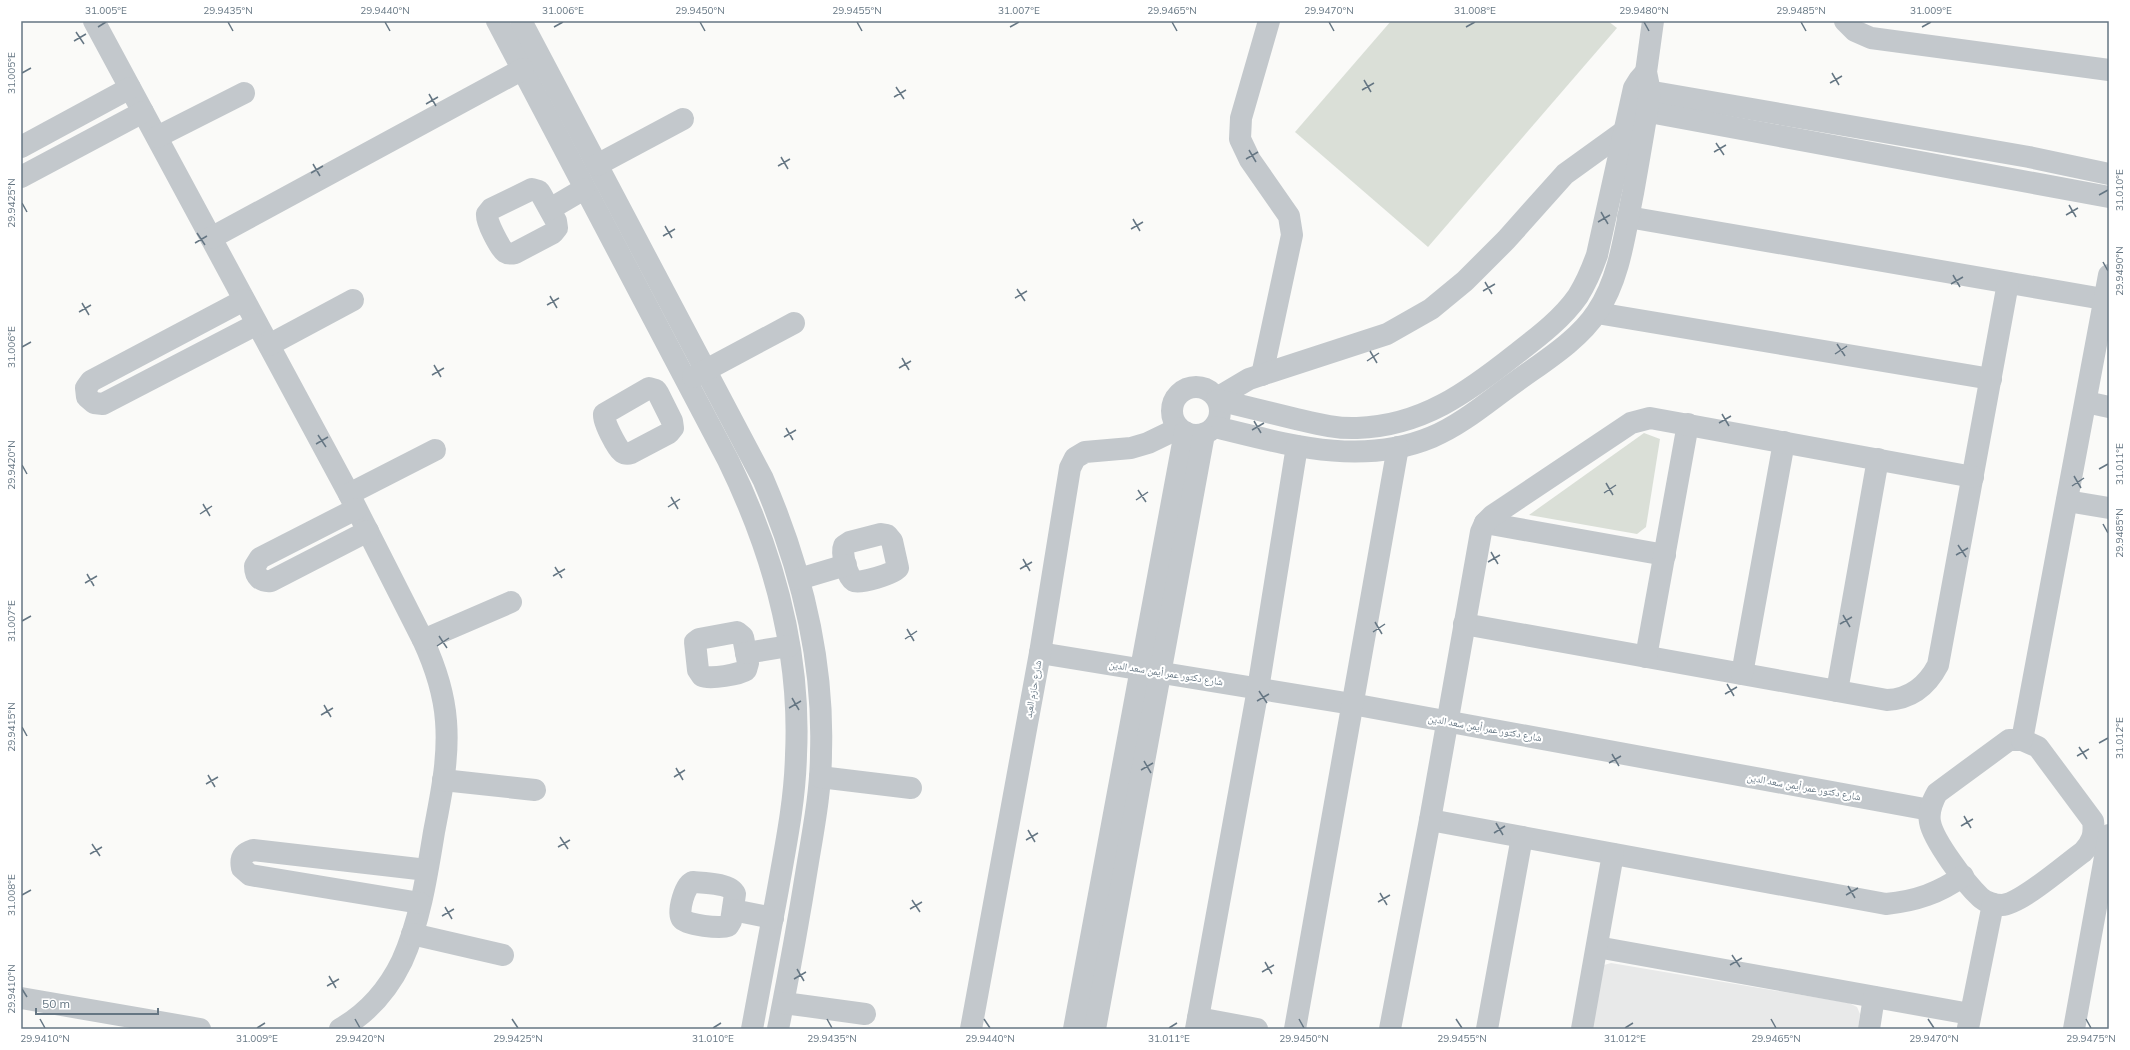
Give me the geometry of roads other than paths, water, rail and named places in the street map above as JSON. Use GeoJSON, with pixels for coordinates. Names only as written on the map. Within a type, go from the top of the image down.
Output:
{"type":"FeatureCollection","features":[{"type":"Feature","properties":{"kind":"street"},"geometry":{"type":"LineString","coordinates":[[94,21],[368,531],[423,640],[431,658],[443,699],[447,742],[443,780],[427,870],[412,934],[402,961],[382,993],[369,1009],[340,1029]]}},
{"type":"Feature","properties":{"kind":"street"},"geometry":{"type":"LineString","coordinates":[[497,21],[584,189],[728,460],[756,522],[777,586],[790,646],[794,686],[797,753],[791,820],[752,1029]]}},
{"type":"Feature","properties":{"kind":"street"},"geometry":{"type":"LineString","coordinates":[[521,21],[763,479],[786,537],[799,579],[810,627],[819,688],[821,743],[820,777],[798,923],[778,1029]]}},
{"type":"Feature","properties":{"kind":"street"},"geometry":{"type":"LineString","coordinates":[[1262,375],[1292,235],[1289,216],[1250,160],[1240,139],[1241,118],[1269,21]]}},
{"type":"Feature","properties":{"kind":"street"},"geometry":{"type":"LineString","coordinates":[[1642,94],[1626,130],[1598,255],[1589,276],[1577,296],[1563,314],[1532,342],[1458,397],[1434,410],[1409,419],[1358,428],[1331,427],[1218,399],[1204,387],[1191,387],[1180,392],[1172,407],[1173,416],[1196,430],[1297,446],[1347,452],[1398,447],[1432,437],[1462,421],[1557,352],[1574,338],[1597,313],[1613,276],[1622,250],[1628,217],[1642,94],[1653,21]]}},
{"type":"Feature","properties":{"kind":"street"},"geometry":{"type":"LineString","coordinates":[[1846,21],[1855,31],[1872,38],[2109,70]]}},
{"type":"Feature","properties":{"kind":"street"},"geometry":{"type":"LineString","coordinates":[[211,238],[523,70]]}},
{"type":"Feature","properties":{"kind":"street"},"geometry":{"type":"LineString","coordinates":[[43,166],[26,145],[130,88]]}},
{"type":"Feature","properties":{"kind":"street"},"geometry":{"type":"LineString","coordinates":[[156,137],[244,93]]}},
{"type":"Feature","properties":{"kind":"street"},"geometry":{"type":"LineString","coordinates":[[1642,94],[2022,156],[2109,174]]}},
{"type":"Feature","properties":{"kind":"street"},"geometry":{"type":"LineString","coordinates":[[1642,94],[2109,197]]}},
{"type":"Feature","properties":{"kind":"street"},"geometry":{"type":"LineString","coordinates":[[21,177],[143,112]]}},
{"type":"Feature","properties":{"kind":"street"},"geometry":{"type":"LineString","coordinates":[[597,165],[683,119]]}},
{"type":"Feature","properties":{"kind":"street"},"geometry":{"type":"LineString","coordinates":[[1218,399],[1243,382],[1387,334],[1431,308],[1465,281],[1480,266],[1565,174],[1626,130]]}},
{"type":"Feature","properties":{"kind":"street"},"geometry":{"type":"LineString","coordinates":[[550,209],[584,189]]}},
{"type":"Feature","properties":{"kind":"street"},"geometry":{"type":"LineString","coordinates":[[1628,217],[2107,300]]}},
{"type":"Feature","properties":{"kind":"street"},"geometry":{"type":"LineString","coordinates":[[2022,740],[2086,402],[2107,300],[2109,275]]}},
{"type":"Feature","properties":{"kind":"street"},"geometry":{"type":"LineString","coordinates":[[1464,624],[1887,700],[1899,700],[1911,695],[1923,687],[1932,677],[1938,665],[1992,378],[2008,283]]}},
{"type":"Feature","properties":{"kind":"street"},"geometry":{"type":"LineString","coordinates":[[244,300],[91,381],[86,388],[87,397],[94,403],[103,404],[257,324]]}},
{"type":"Feature","properties":{"kind":"street"},"geometry":{"type":"LineString","coordinates":[[269,345],[353,300]]}},
{"type":"Feature","properties":{"kind":"street"},"geometry":{"type":"LineString","coordinates":[[1597,313],[1992,378]]}},
{"type":"Feature","properties":{"kind":"street"},"geometry":{"type":"LineString","coordinates":[[666,406],[706,370],[794,323]]}},
{"type":"Feature","properties":{"kind":"street"},"geometry":{"type":"LineString","coordinates":[[133,359],[145,382]]}},
{"type":"Feature","properties":{"kind":"street"},"geometry":{"type":"LineString","coordinates":[[1196,430],[1220,419],[1221,409],[1218,399]]}},
{"type":"Feature","properties":{"kind":"street"},"geometry":{"type":"LineString","coordinates":[[2086,402],[2109,406]]}},
{"type":"Feature","properties":{"kind":"street"},"geometry":{"type":"LineString","coordinates":[[1390,1029],[1430,820],[1481,532],[1492,516],[1631,423],[1650,418],[1973,476]]}},
{"type":"Feature","properties":{"kind":"street"},"geometry":{"type":"LineString","coordinates":[[1646,657],[1688,424]]}},
{"type":"Feature","properties":{"kind":"street"},"geometry":{"type":"LineString","coordinates":[[1074,1029],[1151,671],[1196,430]]}},
{"type":"Feature","properties":{"kind":"street","name":"شارع حازم العبد"},"geometry":{"type":"LineString","coordinates":[[971,1029],[1040,653],[1070,468],[1075,458],[1085,452],[1114,451],[1196,430]]}},
{"type":"Feature","properties":{"kind":"street"},"geometry":{"type":"LineString","coordinates":[[1742,674],[1784,442]]}},
{"type":"Feature","properties":{"kind":"street"},"geometry":{"type":"LineString","coordinates":[[1257,1029],[1197,1024],[1258,689],[1297,446]]}},
{"type":"Feature","properties":{"kind":"street"},"geometry":{"type":"LineString","coordinates":[[1294,1029],[1398,447]]}},
{"type":"Feature","properties":{"kind":"street"},"geometry":{"type":"LineString","coordinates":[[368,531],[271,581],[261,580],[257,576],[255,566],[260,558],[436,450]]}},
{"type":"Feature","properties":{"kind":"street"},"geometry":{"type":"LineString","coordinates":[[1837,691],[1878,459]]}},
{"type":"Feature","properties":{"kind":"street"},"geometry":{"type":"LineString","coordinates":[[2067,501],[2109,508]]}},
{"type":"Feature","properties":{"kind":"street"},"geometry":{"type":"LineString","coordinates":[[1486,523],[1665,555]]}},
{"type":"Feature","properties":{"kind":"street"},"geometry":{"type":"LineString","coordinates":[[799,579],[846,565]]}},
{"type":"Feature","properties":{"kind":"street"},"geometry":{"type":"LineString","coordinates":[[423,640],[511,602]]}},
{"type":"Feature","properties":{"kind":"street"},"geometry":{"type":"LineString","coordinates":[[746,653],[790,646]]}},
{"type":"Feature","properties":{"kind":"street","name":"شارع دكتور عمر أيمن سعد الدين"},"geometry":{"type":"LineString","coordinates":[[1040,653],[1352,704],[1930,810]]}},
{"type":"Feature","properties":{"kind":"street"},"geometry":{"type":"LineString","coordinates":[[1095,1029],[1151,671]]}},
{"type":"Feature","properties":{"kind":"street"},"geometry":{"type":"LineString","coordinates":[[2074,1029],[2105,837],[2038,747],[2022,740],[2009,740],[1937,793],[1930,810],[1930,820],[1936,839],[1980,898],[1993,904],[2002,905],[2018,901],[2087,847],[2105,837]]}},
{"type":"Feature","properties":{"kind":"street"},"geometry":{"type":"LineString","coordinates":[[820,777],[911,788]]}},
{"type":"Feature","properties":{"kind":"street"},"geometry":{"type":"LineString","coordinates":[[443,780],[534,790]]}},
{"type":"Feature","properties":{"kind":"street"},"geometry":{"type":"LineString","coordinates":[[1430,820],[1886,904],[1907,902],[1927,897],[1946,888],[1964,876]]}},
{"type":"Feature","properties":{"kind":"street"},"geometry":{"type":"LineString","coordinates":[[1487,1029],[1522,837]]}},
{"type":"Feature","properties":{"kind":"street"},"geometry":{"type":"LineString","coordinates":[[420,903],[250,875],[242,868],[242,858],[244,854],[253,850],[427,870]]}},
{"type":"Feature","properties":{"kind":"street"},"geometry":{"type":"LineString","coordinates":[[1582,1029],[1614,854]]}},
{"type":"Feature","properties":{"kind":"street"},"geometry":{"type":"LineString","coordinates":[[1597,947],[1874,997],[1969,1022],[1993,904]]}},
{"type":"Feature","properties":{"kind":"street"},"geometry":{"type":"LineString","coordinates":[[733,910],[773,918]]}},
{"type":"Feature","properties":{"kind":"street"},"geometry":{"type":"LineString","coordinates":[[412,934],[503,955]]}},
{"type":"Feature","properties":{"kind":"street"},"geometry":{"type":"LineString","coordinates":[[1869,1029],[1874,997]]}},
{"type":"Feature","properties":{"kind":"street"},"geometry":{"type":"LineString","coordinates":[[21,998],[200,1029]]}},
{"type":"Feature","properties":{"kind":"street"},"geometry":{"type":"LineString","coordinates":[[784,1003],[865,1014]]}}]}
